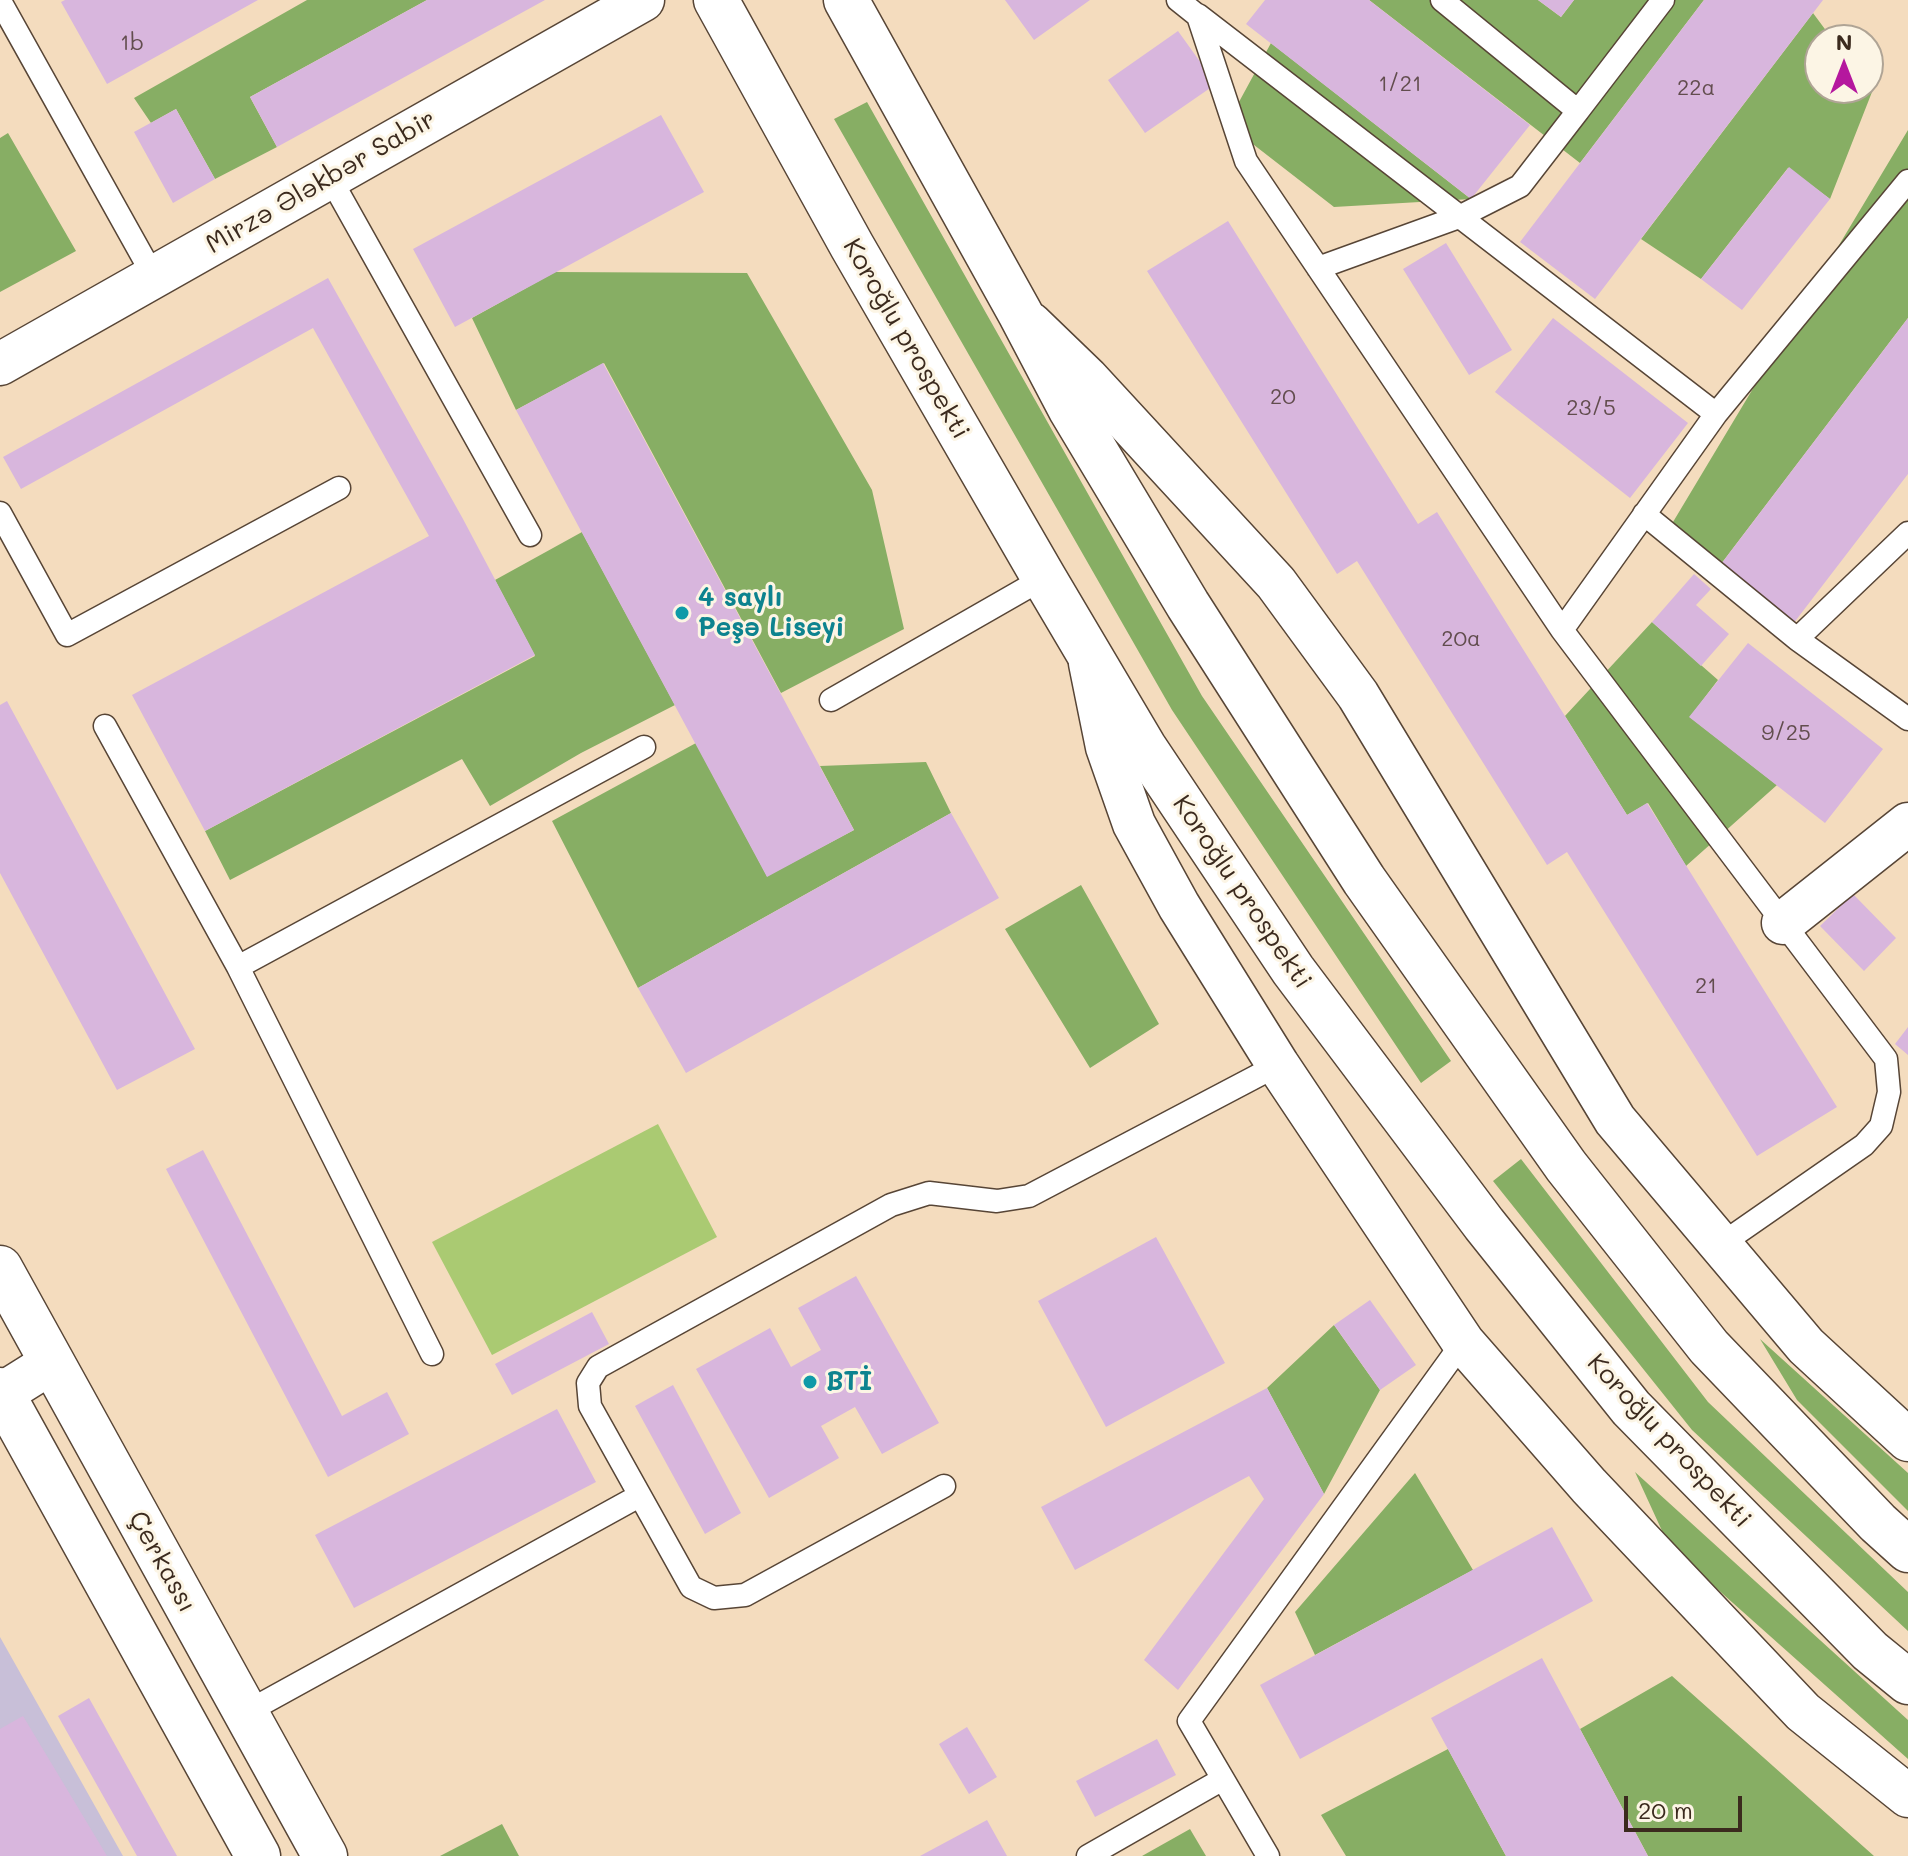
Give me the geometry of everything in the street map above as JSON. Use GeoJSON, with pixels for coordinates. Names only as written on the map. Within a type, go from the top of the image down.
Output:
{"type":"FeatureCollection","features":[{"type":"Feature","properties":{"kind":"main road","name":"Koroğlu prospekti"},"geometry":{"type":"LineString","coordinates":[[716,0],[852,246],[1144,747],[1293,970],[1484,1224],[1631,1408],[1870,1651],[1908,1682]]}},
{"type":"Feature","properties":{"kind":"main road"},"geometry":{"type":"LineString","coordinates":[[846,0],[1071,410],[1188,605],[1347,854],[1566,1166],[1709,1347],[1878,1523],[1908,1550]]}},
{"type":"Feature","properties":{"kind":"main road","name":"Çerkassı"},"geometry":{"type":"LineString","coordinates":[[0,1268],[325,1856]]}},
{"type":"Feature","properties":{"kind":"main road"},"geometry":{"type":"LineString","coordinates":[[1,1393],[258,1856]]}},
{"type":"Feature","properties":{"kind":"street","name":"Mirzə Ələkbər Sabir"},"geometry":{"type":"LineString","coordinates":[[0,364],[643,0]]}},
{"type":"Feature","properties":{"kind":"street"},"geometry":{"type":"LineString","coordinates":[[1020,313],[1087,378],[1276,583],[1358,695],[1615,1120],[1806,1346],[1908,1439]]}},
{"type":"Feature","properties":{"kind":"street"},"geometry":{"type":"LineString","coordinates":[[1087,650],[1107,747],[1134,824],[1179,906],[1278,1065],[1463,1342],[1589,1486],[1803,1712],[1908,1796]]}},
{"type":"Feature","properties":{"kind":"street"},"geometry":{"type":"LineString","coordinates":[[1783,923],[1908,824]]}},
{"type":"Feature","properties":{"kind":"street"},"geometry":{"type":"LineString","coordinates":[[1,1393],[51,1363]]}},
{"type":"Feature","properties":{"kind":"lane"},"geometry":{"type":"LineString","coordinates":[[1178,0],[1195,8],[1459,217],[1716,414]]}},
{"type":"Feature","properties":{"kind":"lane"},"geometry":{"type":"LineString","coordinates":[[1442,0],[1578,111]]}},
{"type":"Feature","properties":{"kind":"lane"},"geometry":{"type":"LineString","coordinates":[[1318,268],[1459,217],[1520,186],[1663,0]]}},
{"type":"Feature","properties":{"kind":"lane"},"geometry":{"type":"LineString","coordinates":[[0,1],[154,277]]}},
{"type":"Feature","properties":{"kind":"lane"},"geometry":{"type":"LineString","coordinates":[[1195,8],[1246,161],[1562,630],[1886,1059],[1889,1092],[1881,1126],[1864,1145],[1720,1245]]}},
{"type":"Feature","properties":{"kind":"lane"},"geometry":{"type":"LineString","coordinates":[[329,176],[530,535]]}},
{"type":"Feature","properties":{"kind":"lane"},"geometry":{"type":"LineString","coordinates":[[1562,630],[1716,414],[1908,181]]}},
{"type":"Feature","properties":{"kind":"lane"},"geometry":{"type":"LineString","coordinates":[[0,513],[67,635],[339,488]]}},
{"type":"Feature","properties":{"kind":"lane"},"geometry":{"type":"LineString","coordinates":[[1644,514],[1797,639],[1908,719]]}},
{"type":"Feature","properties":{"kind":"lane"},"geometry":{"type":"LineString","coordinates":[[1797,639],[1908,533]]}},
{"type":"Feature","properties":{"kind":"lane"},"geometry":{"type":"LineString","coordinates":[[831,700],[1044,578]]}},
{"type":"Feature","properties":{"kind":"lane"},"geometry":{"type":"LineString","coordinates":[[105,726],[238,967],[432,1354]]}},
{"type":"Feature","properties":{"kind":"lane"},"geometry":{"type":"LineString","coordinates":[[238,967],[644,747]]}},
{"type":"Feature","properties":{"kind":"lane"},"geometry":{"type":"LineString","coordinates":[[944,1486],[745,1595],[714,1598],[691,1587],[590,1406],[588,1383],[598,1367],[891,1205],[929,1193],[997,1201],[1029,1196],[1278,1065]]}},
{"type":"Feature","properties":{"kind":"lane"},"geometry":{"type":"LineString","coordinates":[[1268,1856],[1189,1721],[1463,1342]]}},
{"type":"Feature","properties":{"kind":"lane"},"geometry":{"type":"LineString","coordinates":[[245,1713],[639,1496]]}},
{"type":"Feature","properties":{"kind":"lane"},"geometry":{"type":"LineString","coordinates":[[1088,1856],[1223,1779]]}},
{"type":"Feature","properties":{"kind":"shaded area"},"geometry":{"type":"Polygon","coordinates":[[[0,1637],[123,1856],[0,1856],[0,1637]]]}},
{"type":"Feature","properties":{"kind":"green space"},"geometry":{"type":"Polygon","coordinates":[[[307,0],[427,0],[250,97],[277,147],[215,179],[176,109],[151,123],[134,98],[307,0]]]}},
{"type":"Feature","properties":{"kind":"green space"},"geometry":{"type":"Polygon","coordinates":[[[1369,0],[1538,0],[1561,17],[1574,0],[1704,0],[1580,163],[1369,0]]]}},
{"type":"Feature","properties":{"kind":"green space"},"geometry":{"type":"Polygon","coordinates":[[[1813,13],[1821,24],[1805,24],[1813,13]]]}},
{"type":"Feature","properties":{"kind":"green space"},"geometry":{"type":"Polygon","coordinates":[[[1804,25],[1804,104],[1867,104],[1830,199],[1788,168],[1701,279],[1641,239],[1804,25]]]}},
{"type":"Feature","properties":{"kind":"green space"},"geometry":{"type":"Polygon","coordinates":[[[1271,43],[1471,199],[1334,207],[1227,124],[1271,43]]]}},
{"type":"Feature","properties":{"kind":"green space"},"geometry":{"type":"Polygon","coordinates":[[[867,102],[1202,696],[1451,1061],[1421,1083],[1172,710],[834,119],[867,102]]]}},
{"type":"Feature","properties":{"kind":"green space"},"geometry":{"type":"Polygon","coordinates":[[[1908,130],[1908,318],[1718,568],[1670,527],[1908,130]]]}},
{"type":"Feature","properties":{"kind":"green space"},"geometry":{"type":"Polygon","coordinates":[[[8,133],[76,251],[0,292],[0,138],[8,133]]]}},
{"type":"Feature","properties":{"kind":"green space"},"geometry":{"type":"Polygon","coordinates":[[[555,272],[747,273],[872,490],[904,629],[781,693],[604,363],[516,410],[472,318],[555,272]]]}},
{"type":"Feature","properties":{"kind":"green space"},"geometry":{"type":"Polygon","coordinates":[[[582,532],[675,705],[581,753],[490,806],[462,759],[230,880],[205,831],[535,656],[495,580],[582,532]]]}},
{"type":"Feature","properties":{"kind":"green space"},"geometry":{"type":"Polygon","coordinates":[[[1652,622],[1718,680],[1690,717],[1777,785],[1686,866],[1648,803],[1627,815],[1565,716],[1652,622]]]}},
{"type":"Feature","properties":{"kind":"green space"},"geometry":{"type":"Polygon","coordinates":[[[696,743],[767,876],[854,830],[820,766],[926,762],[951,813],[638,988],[552,821],[696,743]]]}},
{"type":"Feature","properties":{"kind":"green space"},"geometry":{"type":"Polygon","coordinates":[[[1081,885],[1159,1024],[1090,1068],[1005,929],[1081,885]]]}},
{"type":"Feature","properties":{"kind":"green space"},"geometry":{"type":"Polygon","coordinates":[[[658,1124],[717,1237],[492,1355],[432,1242],[658,1124]]]}},
{"type":"Feature","properties":{"kind":"green space"},"geometry":{"type":"Polygon","coordinates":[[[1521,1159],[1708,1402],[1908,1592],[1908,1631],[1692,1430],[1493,1181],[1521,1159]]]}},
{"type":"Feature","properties":{"kind":"green space"},"geometry":{"type":"Polygon","coordinates":[[[1334,1325],[1380,1390],[1324,1494],[1267,1388],[1334,1325]]]}},
{"type":"Feature","properties":{"kind":"green space"},"geometry":{"type":"Polygon","coordinates":[[[1760,1339],[1908,1473],[1908,1511],[1797,1400],[1760,1339]]]}},
{"type":"Feature","properties":{"kind":"green space"},"geometry":{"type":"Polygon","coordinates":[[[1635,1472],[1908,1720],[1908,1759],[1669,1546],[1635,1472]]]}},
{"type":"Feature","properties":{"kind":"green space"},"geometry":{"type":"Polygon","coordinates":[[[1415,1473],[1473,1570],[1315,1655],[1295,1612],[1415,1473]]]}},
{"type":"Feature","properties":{"kind":"green space"},"geometry":{"type":"Polygon","coordinates":[[[1672,1676],[1874,1856],[1648,1856],[1580,1729],[1672,1676]]]}},
{"type":"Feature","properties":{"kind":"green space"},"geometry":{"type":"Polygon","coordinates":[[[1448,1749],[1506,1856],[1346,1856],[1321,1815],[1448,1749]]]}},
{"type":"Feature","properties":{"kind":"green space"},"geometry":{"type":"Polygon","coordinates":[[[502,1824],[519,1856],[440,1856],[502,1824]]]}},
{"type":"Feature","properties":{"kind":"green space"},"geometry":{"type":"Polygon","coordinates":[[[1190,1829],[1206,1856],[1142,1856],[1190,1829]]]}},
{"type":"Feature","properties":{"kind":"building"},"geometry":{"type":"Polygon","coordinates":[[[258,0],[107,84],[61,2],[258,0]]]}},
{"type":"Feature","properties":{"kind":"building"},"geometry":{"type":"Polygon","coordinates":[[[427,0],[545,0],[277,147],[250,97],[427,0]]]}},
{"type":"Feature","properties":{"kind":"building"},"geometry":{"type":"Polygon","coordinates":[[[1005,0],[1090,0],[1034,40],[1005,0]]]}},
{"type":"Feature","properties":{"kind":"building"},"geometry":{"type":"Polygon","coordinates":[[[1265,0],[1369,0],[1530,125],[1471,199],[1246,24],[1265,0]]]}},
{"type":"Feature","properties":{"kind":"building"},"geometry":{"type":"Polygon","coordinates":[[[1538,0],[1574,0],[1561,17],[1538,0]]]}},
{"type":"Feature","properties":{"kind":"building"},"geometry":{"type":"Polygon","coordinates":[[[1704,0],[1823,0],[1595,299],[1520,242],[1704,0]]]}},
{"type":"Feature","properties":{"kind":"building"},"geometry":{"type":"Polygon","coordinates":[[[1178,31],[1216,84],[1145,133],[1108,80],[1178,31]]]}},
{"type":"Feature","properties":{"kind":"building"},"geometry":{"type":"Polygon","coordinates":[[[176,109],[215,179],[173,203],[134,132],[176,109]]]}},
{"type":"Feature","properties":{"kind":"building"},"geometry":{"type":"Polygon","coordinates":[[[661,115],[704,192],[455,327],[413,249],[661,115]]]}},
{"type":"Feature","properties":{"kind":"building"},"geometry":{"type":"Polygon","coordinates":[[[1789,167],[1830,199],[1742,310],[1701,279],[1789,167]]]}},
{"type":"Feature","properties":{"kind":"building"},"geometry":{"type":"Polygon","coordinates":[[[1228,221],[1418,524],[1437,512],[1627,815],[1647,803],[1837,1107],[1757,1156],[1567,852],[1547,865],[1357,561],[1337,574],[1147,271],[1228,221]]]}},
{"type":"Feature","properties":{"kind":"building"},"geometry":{"type":"Polygon","coordinates":[[[1446,243],[1512,350],[1469,375],[1403,269],[1446,243]]]}},
{"type":"Feature","properties":{"kind":"building"},"geometry":{"type":"Polygon","coordinates":[[[328,278],[535,655],[205,831],[132,695],[429,536],[313,328],[21,489],[3,457],[328,278]]]}},
{"type":"Feature","properties":{"kind":"building"},"geometry":{"type":"Polygon","coordinates":[[[1553,318],[1688,423],[1630,498],[1495,392],[1553,318]]]}},
{"type":"Feature","properties":{"kind":"building"},"geometry":{"type":"Polygon","coordinates":[[[1908,318],[1908,474],[1793,624],[1718,568],[1908,318]]]}},
{"type":"Feature","properties":{"kind":"building","name":"4 saylı Peşə Liseyi"},"geometry":{"type":"Polygon","coordinates":[[[603,363],[854,830],[767,877],[516,410],[603,363]]]}},
{"type":"Feature","properties":{"kind":"building"},"geometry":{"type":"Polygon","coordinates":[[[1694,574],[1711,589],[1696,605],[1729,634],[1701,666],[1652,622],[1694,574]]]}},
{"type":"Feature","properties":{"kind":"building"},"geometry":{"type":"Polygon","coordinates":[[[1748,643],[1883,749],[1825,823],[1689,717],[1748,643]]]}},
{"type":"Feature","properties":{"kind":"building"},"geometry":{"type":"Polygon","coordinates":[[[7,701],[195,1049],[117,1090],[0,873],[0,705],[7,701]]]}},
{"type":"Feature","properties":{"kind":"building"},"geometry":{"type":"Polygon","coordinates":[[[951,813],[999,898],[686,1073],[638,988],[951,813]]]}},
{"type":"Feature","properties":{"kind":"building"},"geometry":{"type":"Polygon","coordinates":[[[1853,894],[1896,938],[1864,971],[1820,926],[1853,894]]]}},
{"type":"Feature","properties":{"kind":"building"},"geometry":{"type":"Polygon","coordinates":[[[1908,1027],[1908,1055],[1895,1044],[1908,1027]]]}},
{"type":"Feature","properties":{"kind":"building"},"geometry":{"type":"Polygon","coordinates":[[[203,1150],[342,1416],[387,1392],[409,1434],[328,1477],[166,1169],[203,1150]]]}},
{"type":"Feature","properties":{"kind":"building"},"geometry":{"type":"Polygon","coordinates":[[[1156,1237],[1225,1363],[1106,1427],[1038,1301],[1156,1237]]]}},
{"type":"Feature","properties":{"kind":"building","name":"BTİ"},"geometry":{"type":"Polygon","coordinates":[[[856,1276],[939,1423],[882,1454],[855,1407],[821,1426],[839,1458],[769,1498],[696,1369],[770,1328],[791,1367],[821,1350],[798,1308],[856,1276]]]}},
{"type":"Feature","properties":{"kind":"building"},"geometry":{"type":"Polygon","coordinates":[[[1370,1300],[1416,1365],[1380,1390],[1334,1325],[1370,1300]]]}},
{"type":"Feature","properties":{"kind":"building"},"geometry":{"type":"Polygon","coordinates":[[[592,1312],[609,1344],[512,1395],[495,1364],[592,1312]]]}},
{"type":"Feature","properties":{"kind":"building"},"geometry":{"type":"Polygon","coordinates":[[[673,1385],[741,1513],[705,1534],[635,1406],[673,1385]]]}},
{"type":"Feature","properties":{"kind":"building"},"geometry":{"type":"Polygon","coordinates":[[[1267,1388],[1324,1494],[1178,1690],[1144,1660],[1264,1499],[1249,1476],[1075,1570],[1041,1507],[1267,1388]]]}},
{"type":"Feature","properties":{"kind":"building"},"geometry":{"type":"Polygon","coordinates":[[[557,1409],[596,1482],[354,1608],[315,1535],[557,1409]]]}},
{"type":"Feature","properties":{"kind":"building"},"geometry":{"type":"Polygon","coordinates":[[[1552,1527],[1593,1601],[1300,1759],[1260,1685],[1552,1527]]]}},
{"type":"Feature","properties":{"kind":"building"},"geometry":{"type":"Polygon","coordinates":[[[1542,1658],[1648,1856],[1506,1856],[1431,1718],[1542,1658]]]}},
{"type":"Feature","properties":{"kind":"building"},"geometry":{"type":"Polygon","coordinates":[[[89,1698],[177,1856],[137,1856],[58,1716],[89,1698]]]}},
{"type":"Feature","properties":{"kind":"building"},"geometry":{"type":"Polygon","coordinates":[[[23,1716],[107,1856],[0,1856],[0,1729],[23,1716]]]}},
{"type":"Feature","properties":{"kind":"building"},"geometry":{"type":"Polygon","coordinates":[[[967,1727],[997,1777],[969,1794],[939,1744],[967,1727]]]}},
{"type":"Feature","properties":{"kind":"building"},"geometry":{"type":"Polygon","coordinates":[[[1157,1739],[1176,1775],[1095,1817],[1076,1781],[1157,1739]]]}},
{"type":"Feature","properties":{"kind":"building"},"geometry":{"type":"Polygon","coordinates":[[[987,1820],[1007,1856],[920,1856],[987,1820]]]}},
{"type":"Feature","properties":{"kind":"place","name":"4 saylı Peşə Liseyi"},"geometry":{"type":"Point","coordinates":[682,613]}},
{"type":"Feature","properties":{"kind":"place","name":"BTİ"},"geometry":{"type":"Point","coordinates":[810,1382]}}]}
